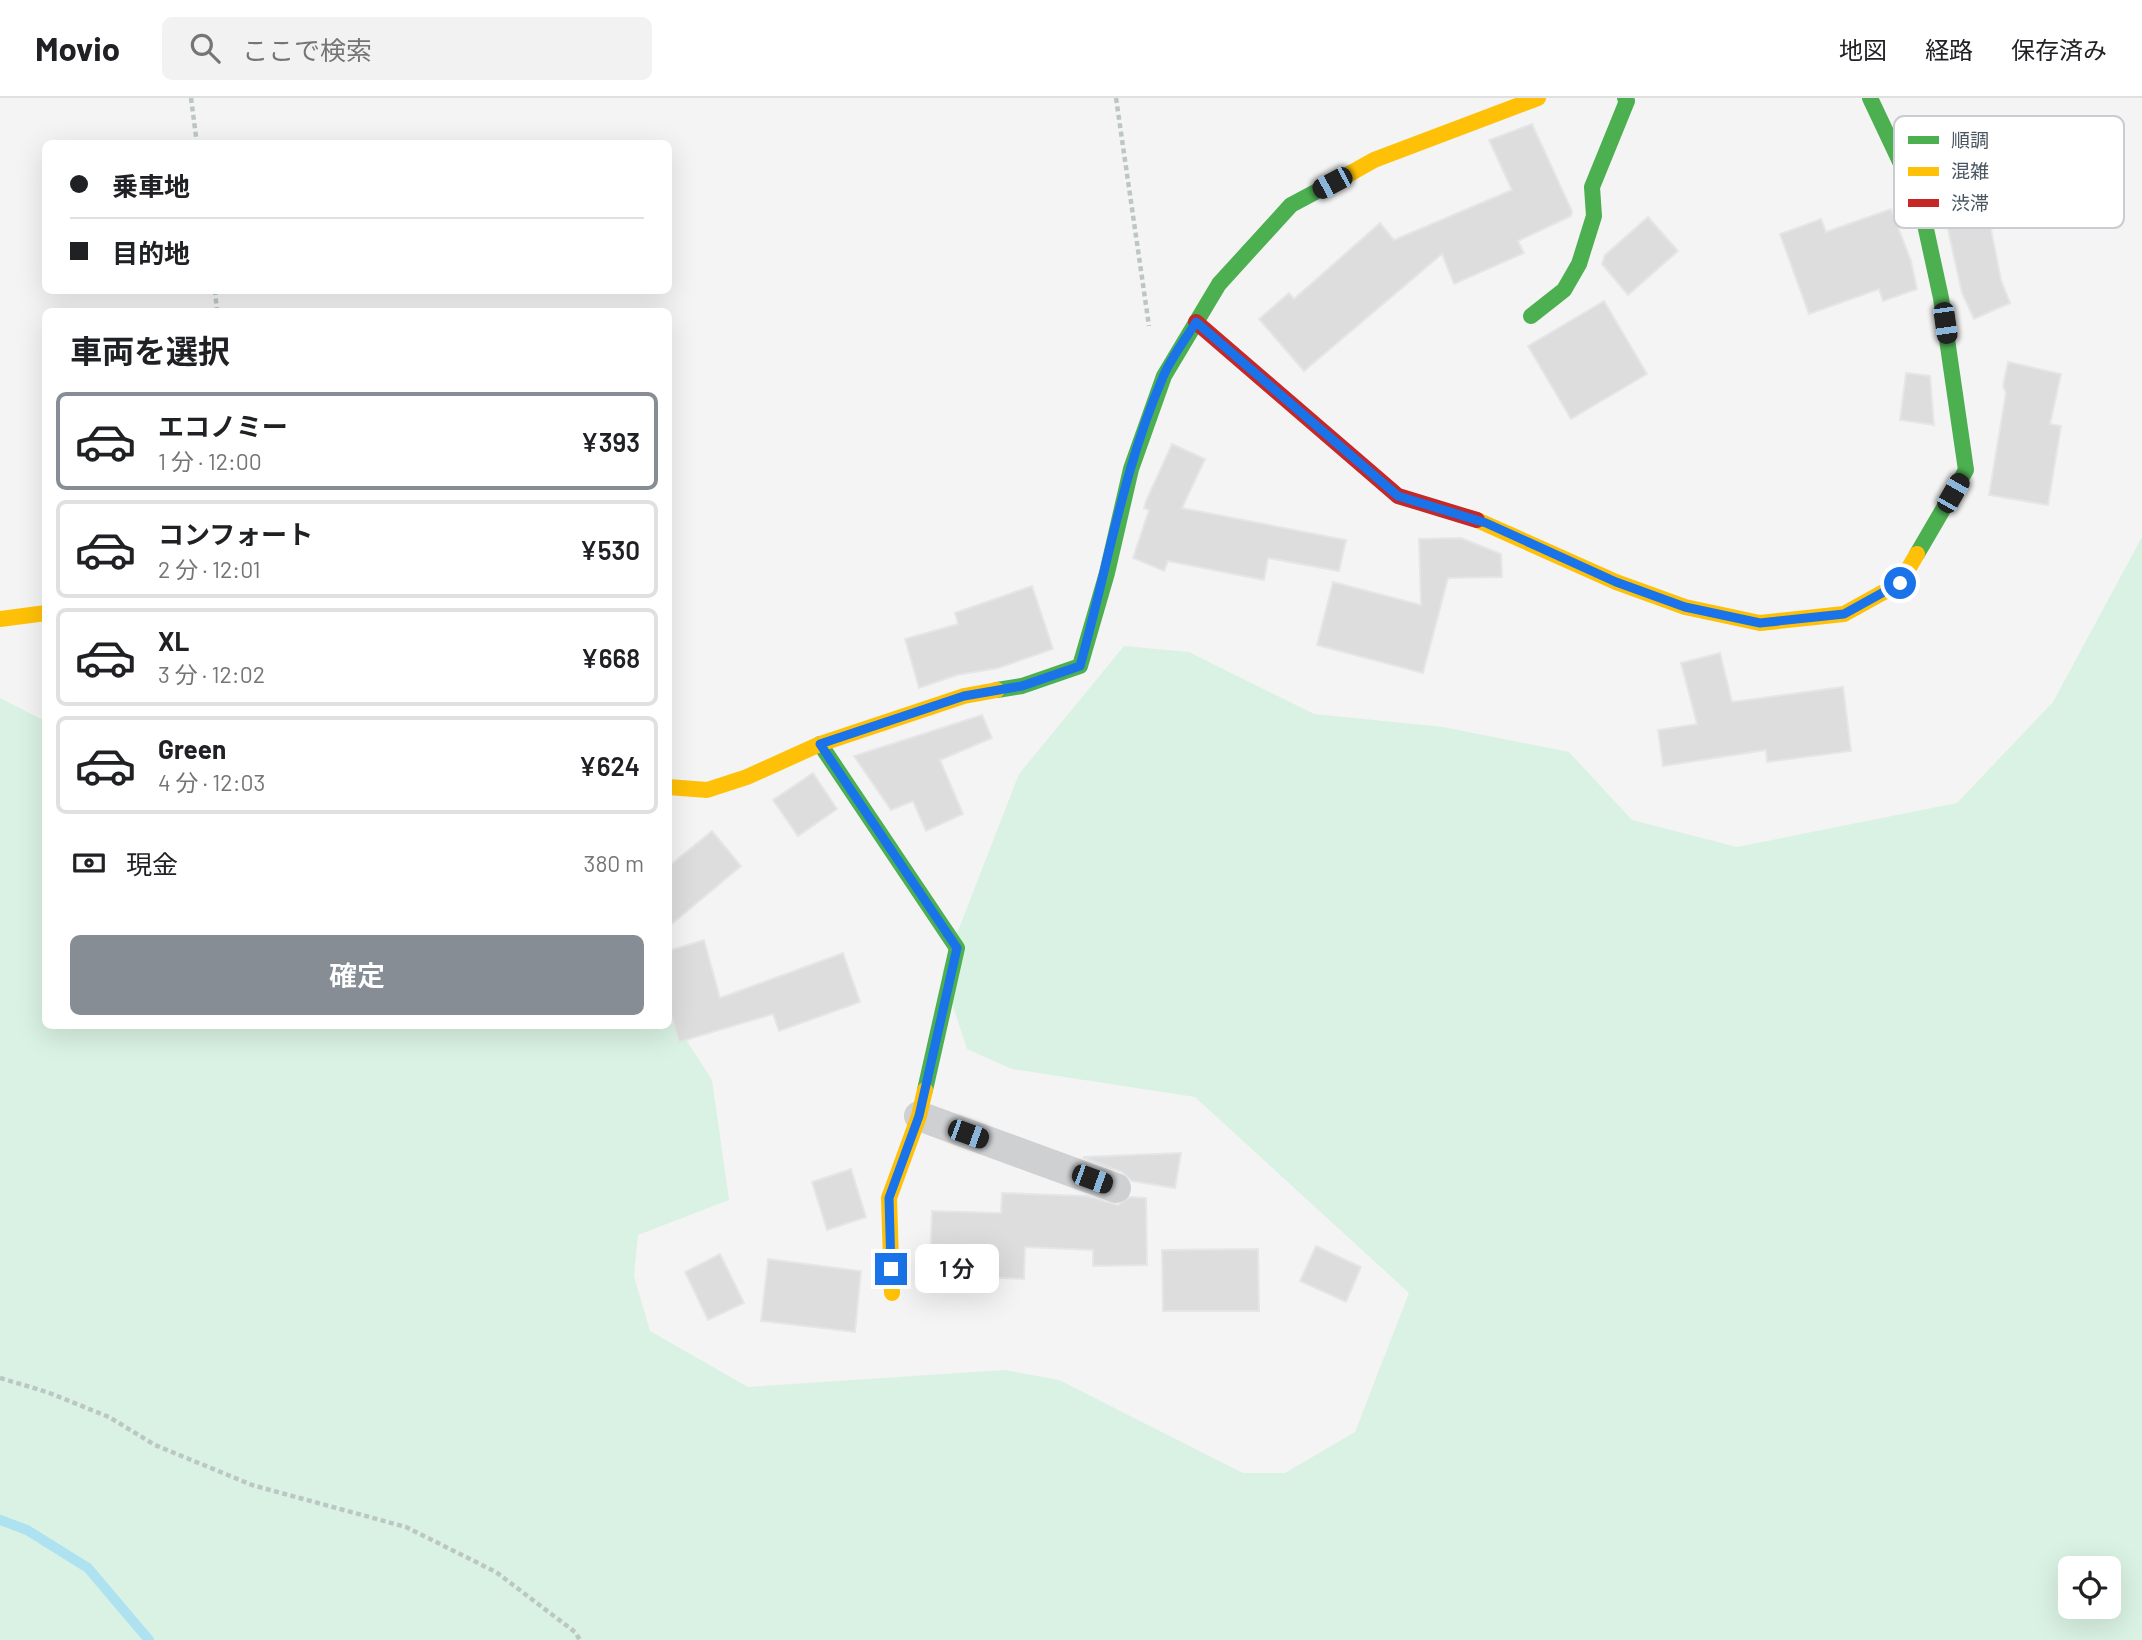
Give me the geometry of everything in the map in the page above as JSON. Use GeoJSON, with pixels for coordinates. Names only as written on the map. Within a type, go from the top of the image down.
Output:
{"type":"FeatureCollection","features":[{"type":"Feature","properties":{"kind":"street"},"geometry":{"type":"LineString","coordinates":[[672,788],[708,790],[747,777],[820,744],[964,696],[1022,686],[1080,666],[1107,573],[1130,469],[1164,376],[1219,284],[1291,205],[1374,160],[1538,98]]}},
{"type":"Feature","properties":{"kind":"street"},"geometry":{"type":"LineString","coordinates":[[1531,316],[1564,290],[1579,264],[1594,216],[1592,187],[1627,102],[1625,98]]}},
{"type":"Feature","properties":{"kind":"street"},"geometry":{"type":"LineString","coordinates":[[1870,98],[1894,149]]}},
{"type":"Feature","properties":{"kind":"street"},"geometry":{"type":"LineString","coordinates":[[1196,322],[1398,496],[1486,523],[1616,582],[1685,607],[1760,623],[1844,614],[1900,583],[1966,470],[1941,298],[1926,228]]}},
{"type":"Feature","properties":{"kind":"street"},"geometry":{"type":"LineString","coordinates":[[0,619],[42,614]]}},
{"type":"Feature","properties":{"kind":"street"},"geometry":{"type":"LineString","coordinates":[[820,744],[957,948],[919,1116],[889,1198],[892,1293]]}},
{"type":"Feature","properties":{"kind":"street"},"geometry":{"type":"LineString","coordinates":[[919,1116],[1116,1188]]}},
{"type":"Feature","properties":{"kind":"path"},"geometry":{"type":"LineString","coordinates":[[191,98],[196,140]]}},
{"type":"Feature","properties":{"kind":"path"},"geometry":{"type":"LineString","coordinates":[[1116,98],[1150,331],[1164,376]]}},
{"type":"Feature","properties":{"kind":"path"},"geometry":{"type":"LineString","coordinates":[[0,1378],[47,1392],[109,1417],[155,1445],[252,1485],[406,1527],[496,1572],[575,1632],[580,1640]]}},
{"type":"Feature","properties":{"kind":"green space"},"geometry":{"type":"Polygon","coordinates":[[[2142,537],[2142,1640],[0,1640],[0,698],[42,719],[42,1029],[672,1029],[672,1018],[712,1080],[729,1200],[638,1235],[634,1276],[650,1331],[748,1387],[1004,1370],[1059,1380],[1243,1473],[1285,1473],[1355,1432],[1409,1293],[1195,1097],[1012,1069],[967,1049],[942,972],[1019,774],[1124,646],[1189,652],[1314,714],[1443,727],[1569,752],[1632,820],[1737,847],[1957,803],[2053,702],[2142,537]]]}},
{"type":"Feature","properties":{"kind":"building"},"geometry":{"type":"Polygon","coordinates":[[[1532,124],[1572,211],[1571,216],[1518,241],[1524,253],[1454,284],[1442,254],[1304,371],[1259,319],[1289,293],[1294,299],[1380,223],[1394,240],[1512,190],[1489,140],[1532,124]]]}},
{"type":"Feature","properties":{"kind":"building"},"geometry":{"type":"Polygon","coordinates":[[[1891,209],[1894,228],[1898,228],[1911,261],[1917,289],[1883,301],[1879,289],[1809,314],[1780,234],[1821,219],[1826,232],[1891,209]]]}},
{"type":"Feature","properties":{"kind":"building"},"geometry":{"type":"Polygon","coordinates":[[[1648,217],[1678,251],[1628,295],[1602,264],[1605,255],[1648,217]]]}},
{"type":"Feature","properties":{"kind":"building"},"geometry":{"type":"Polygon","coordinates":[[[1948,228],[1991,228],[2001,280],[2010,303],[1974,319],[1962,293],[1948,228]]]}},
{"type":"Feature","properties":{"kind":"building"},"geometry":{"type":"Polygon","coordinates":[[[1604,301],[1647,374],[1571,419],[1528,346],[1604,301]]]}},
{"type":"Feature","properties":{"kind":"building"},"geometry":{"type":"Polygon","coordinates":[[[2008,362],[2061,374],[2050,424],[2061,426],[2048,505],[1989,495],[2006,393],[2003,386],[2008,362]]]}},
{"type":"Feature","properties":{"kind":"building"},"geometry":{"type":"Polygon","coordinates":[[[1906,373],[1930,376],[1934,425],[1900,420],[1906,373]]]}},
{"type":"Feature","properties":{"kind":"building"},"geometry":{"type":"Polygon","coordinates":[[[1172,444],[1205,459],[1182,508],[1346,540],[1339,571],[1268,558],[1264,580],[1168,561],[1164,571],[1133,558],[1149,510],[1144,508],[1146,501],[1172,444]]]}},
{"type":"Feature","properties":{"kind":"building"},"geometry":{"type":"Polygon","coordinates":[[[1461,538],[1501,554],[1502,577],[1448,578],[1423,673],[1317,645],[1333,582],[1421,605],[1419,539],[1461,538]]]}},
{"type":"Feature","properties":{"kind":"building"},"geometry":{"type":"Polygon","coordinates":[[[1032,586],[1053,649],[998,668],[957,675],[919,688],[905,639],[958,624],[955,613],[1032,586]]]}},
{"type":"Feature","properties":{"kind":"building"},"geometry":{"type":"Polygon","coordinates":[[[1720,653],[1732,702],[1843,687],[1851,751],[1767,762],[1766,750],[1663,766],[1658,730],[1697,724],[1681,663],[1720,653]]]}},
{"type":"Feature","properties":{"kind":"building"},"geometry":{"type":"Polygon","coordinates":[[[982,715],[992,738],[940,760],[963,814],[926,831],[913,801],[891,810],[854,756],[982,715]]]}},
{"type":"Feature","properties":{"kind":"building"},"geometry":{"type":"Polygon","coordinates":[[[813,773],[837,809],[798,836],[773,800],[813,773]]]}},
{"type":"Feature","properties":{"kind":"building"},"geometry":{"type":"Polygon","coordinates":[[[712,831],[741,866],[672,924],[672,864],[712,831]]]}},
{"type":"Feature","properties":{"kind":"building"},"geometry":{"type":"Polygon","coordinates":[[[704,940],[720,998],[843,953],[860,1002],[779,1031],[773,1014],[679,1042],[672,1018],[672,950],[704,940]]]}},
{"type":"Feature","properties":{"kind":"building"},"geometry":{"type":"Polygon","coordinates":[[[1181,1153],[1175,1188],[1132,1181],[1122,1172],[1083,1157],[1181,1153]]]}},
{"type":"Feature","properties":{"kind":"building"},"geometry":{"type":"Polygon","coordinates":[[[851,1169],[866,1217],[827,1230],[812,1182],[851,1169]]]}},
{"type":"Feature","properties":{"kind":"building"},"geometry":{"type":"Polygon","coordinates":[[[1002,1193],[1087,1196],[1118,1205],[1130,1197],[1146,1198],[1147,1265],[1093,1266],[1093,1250],[1025,1247],[1024,1279],[985,1277],[986,1266],[930,1265],[932,1211],[1001,1213],[1002,1193]]]}},
{"type":"Feature","properties":{"kind":"building"},"geometry":{"type":"Polygon","coordinates":[[[1316,1246],[1361,1267],[1346,1302],[1300,1281],[1316,1246]]]}},
{"type":"Feature","properties":{"kind":"building"},"geometry":{"type":"Polygon","coordinates":[[[1258,1249],[1259,1311],[1163,1311],[1162,1250],[1258,1249]]]}},
{"type":"Feature","properties":{"kind":"building"},"geometry":{"type":"Polygon","coordinates":[[[720,1254],[744,1303],[708,1320],[685,1272],[720,1254]]]}},
{"type":"Feature","properties":{"kind":"building"},"geometry":{"type":"Polygon","coordinates":[[[768,1259],[861,1271],[855,1332],[761,1321],[768,1259]]]}},
{"type":"Feature","properties":{"kind":"waterway"},"geometry":{"type":"LineString","coordinates":[[0,1520],[27,1530],[88,1568],[149,1640]]}},
{"type":"Feature","properties":{"kind":"traffic: fast"},"geometry":{"type":"LineString","coordinates":[[1531,316],[1564,290],[1579,264],[1594,216],[1592,187],[1627,101],[1625,98]]}},
{"type":"Feature","properties":{"kind":"traffic: fast"},"geometry":{"type":"LineString","coordinates":[[1870,98],[1894,149]]}},
{"type":"Feature","properties":{"kind":"traffic: fast"},"geometry":{"type":"LineString","coordinates":[[997,690],[1022,686],[1080,666],[1107,573],[1131,469],[1164,376],[1219,284],[1291,205],[1351,173]]}},
{"type":"Feature","properties":{"kind":"traffic: fast"},"geometry":{"type":"LineString","coordinates":[[1917,554],[1966,470],[1941,298],[1926,228]]}},
{"type":"Feature","properties":{"kind":"traffic: fast"},"geometry":{"type":"LineString","coordinates":[[820,744],[957,948],[925,1090]]}},
{"type":"Feature","properties":{"kind":"traffic: slow"},"geometry":{"type":"LineString","coordinates":[[1351,173],[1374,160],[1538,98]]}},
{"type":"Feature","properties":{"kind":"traffic: slow"},"geometry":{"type":"LineString","coordinates":[[1477,520],[1616,582],[1685,607],[1760,623],[1844,614],[1900,583],[1917,554]]}},
{"type":"Feature","properties":{"kind":"traffic: slow"},"geometry":{"type":"LineString","coordinates":[[0,619],[42,614]]}},
{"type":"Feature","properties":{"kind":"traffic: slow"},"geometry":{"type":"LineString","coordinates":[[672,787],[707,790],[747,777],[820,744],[964,696],[997,690]]}},
{"type":"Feature","properties":{"kind":"traffic: slow"},"geometry":{"type":"LineString","coordinates":[[892,1293],[889,1198],[919,1116],[925,1090]]}},
{"type":"Feature","properties":{"kind":"traffic: jam"},"geometry":{"type":"LineString","coordinates":[[1196,322],[1398,496],[1477,520]]}},
{"type":"Feature","properties":{"kind":"route"},"geometry":{"type":"LineString","coordinates":[[891,1269],[889,1198],[919,1116],[957,948],[916,883],[865,814],[820,744],[964,696],[1022,686],[1080,666],[1107,573],[1130,469],[1164,376],[1196,322],[1398,496],[1486,523],[1616,582],[1685,607],[1760,623],[1844,614],[1900,583]]}}]}
